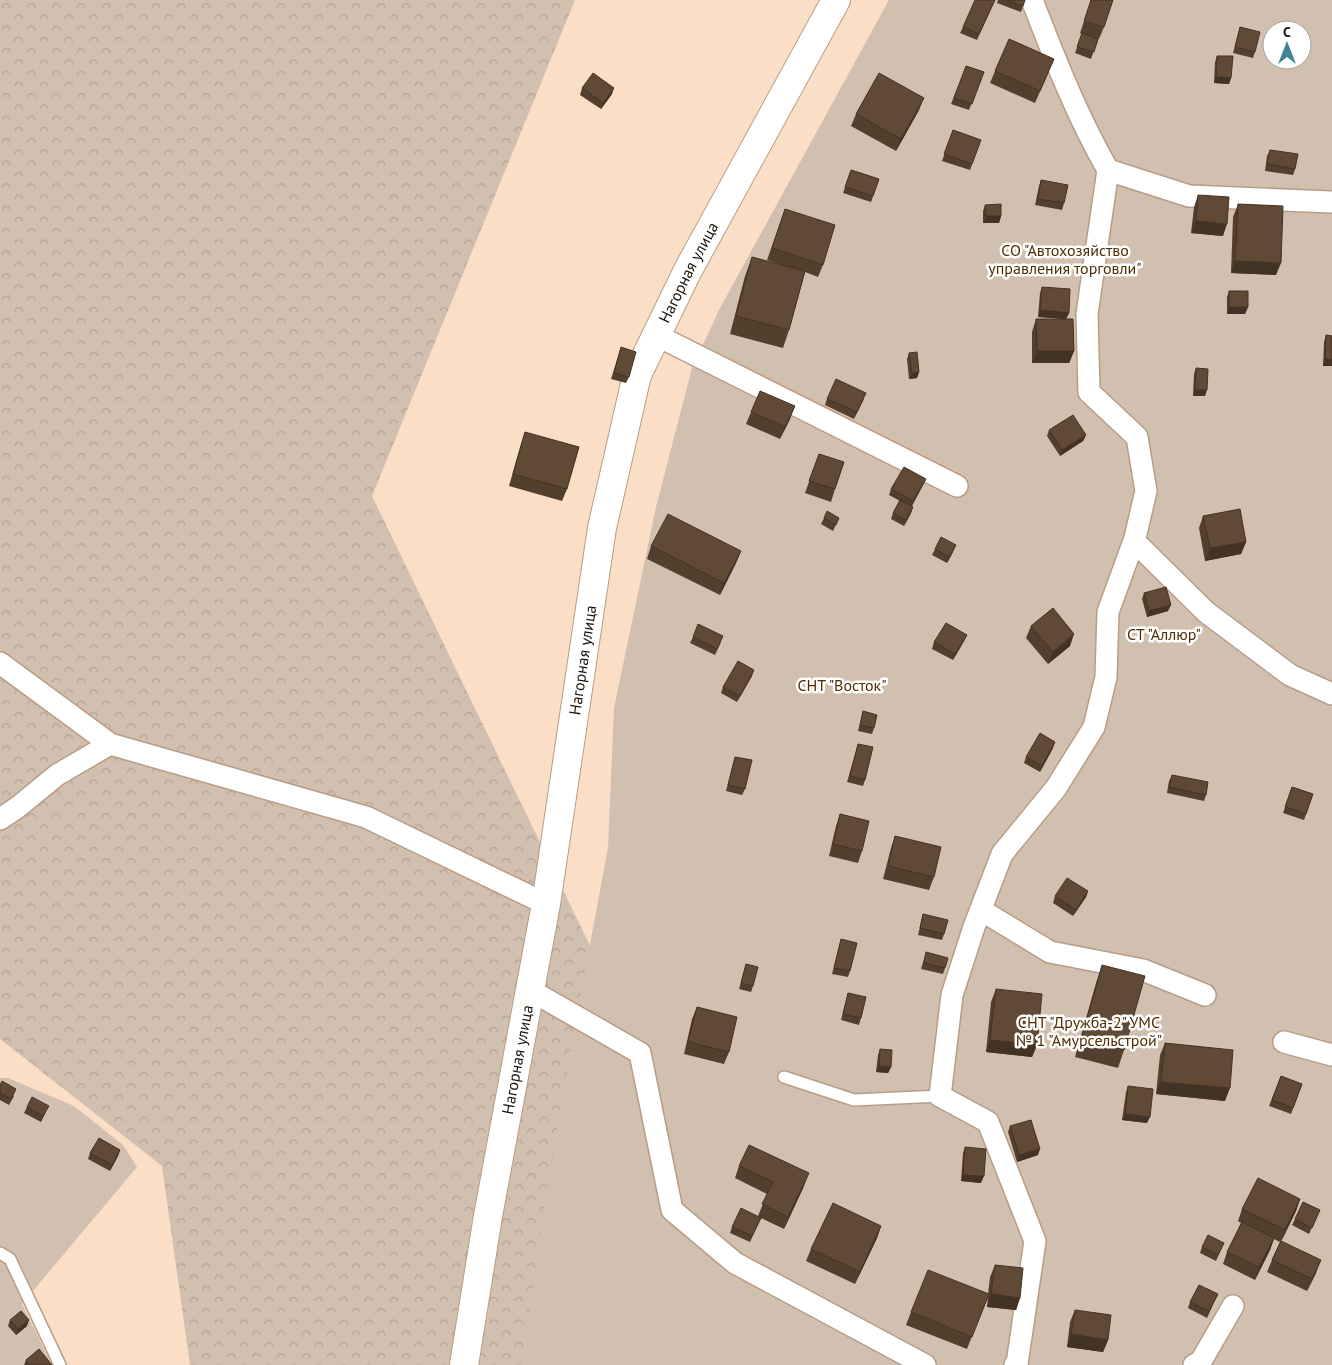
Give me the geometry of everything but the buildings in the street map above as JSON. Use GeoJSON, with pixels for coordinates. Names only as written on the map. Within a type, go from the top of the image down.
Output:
{"type":"FeatureCollection","features":[{"type":"Feature","properties":{"kind":"street","name":"Нагорная улица"},"geometry":{"type":"LineString","coordinates":[[464,1365],[488,1216],[546,904],[602,528],[637,375],[688,270],[836,0]]}},
{"type":"Feature","properties":{"kind":"street"},"geometry":{"type":"LineString","coordinates":[[1017,1365],[1035,1241],[988,1122],[940,1096],[952,994],[980,910],[1002,854],[1056,788],[1094,727],[1106,678],[1108,612],[1134,541],[1146,491],[1137,436],[1089,392],[1087,314],[1108,170],[1095,148],[1063,77],[1032,0]]}},
{"type":"Feature","properties":{"kind":"street"},"geometry":{"type":"LineString","coordinates":[[1108,170],[1189,196],[1332,202]]}},
{"type":"Feature","properties":{"kind":"street"},"geometry":{"type":"LineString","coordinates":[[656,335],[957,486]]}},
{"type":"Feature","properties":{"kind":"street"},"geometry":{"type":"LineString","coordinates":[[1134,541],[1206,612],[1290,675],[1332,694]]}},
{"type":"Feature","properties":{"kind":"street"},"geometry":{"type":"LineString","coordinates":[[0,663],[110,744],[366,816],[546,904]]}},
{"type":"Feature","properties":{"kind":"street"},"geometry":{"type":"LineString","coordinates":[[0,819],[57,775],[110,744]]}},
{"type":"Feature","properties":{"kind":"street"},"geometry":{"type":"LineString","coordinates":[[980,910],[1050,952],[1143,970],[1205,995]]}},
{"type":"Feature","properties":{"kind":"street"},"geometry":{"type":"LineString","coordinates":[[530,990],[640,1053],[672,1210],[735,1263],[925,1365]]}},
{"type":"Feature","properties":{"kind":"street"},"geometry":{"type":"LineString","coordinates":[[1284,1042],[1332,1055]]}},
{"type":"Feature","properties":{"kind":"street"},"geometry":{"type":"LineString","coordinates":[[1194,1365],[1201,1361],[1233,1306]]}},
{"type":"Feature","properties":{"kind":"lane"},"geometry":{"type":"LineString","coordinates":[[784,1077],[854,1100],[940,1096]]}},
{"type":"Feature","properties":{"kind":"lane"},"geometry":{"type":"LineString","coordinates":[[0,1253],[10,1259],[60,1365]]}},
{"type":"Feature","properties":{"kind":"green space"},"geometry":{"type":"Polygon","coordinates":[[[0,0],[575,0],[372,496],[787,1352],[781,1365],[190,1365],[162,1166],[0,1039],[0,0]]]}},
{"type":"Feature","properties":{"kind":"green space"},"geometry":{"type":"Polygon","coordinates":[[[889,0],[1332,0],[1332,1365],[522,1365],[547,1187],[608,848],[614,708],[656,507],[692,368],[720,308],[889,0]]]}},
{"type":"Feature","properties":{"kind":"green space"},"geometry":{"type":"Polygon","coordinates":[[[0,1078],[8,1078],[74,1106],[123,1145],[137,1167],[22,1304],[52,1365],[0,1365],[0,1078]]]}},
{"type":"Feature","properties":{"kind":"park label","name":"СО \"Автохозяйство управления торговли\""},"geometry":{"type":"Point","coordinates":[1065,259]}},
{"type":"Feature","properties":{"kind":"park label","name":"СТ \"Аллюр\""},"geometry":{"type":"Point","coordinates":[1164,634]}},
{"type":"Feature","properties":{"kind":"park label","name":"СНТ \"Восток\""},"geometry":{"type":"Point","coordinates":[842,685]}},
{"type":"Feature","properties":{"kind":"park label","name":"СНТ \"Дружба-2\" УМС № 1 \"Амурсельстрой\""},"geometry":{"type":"Point","coordinates":[1089,1031]}}]}
